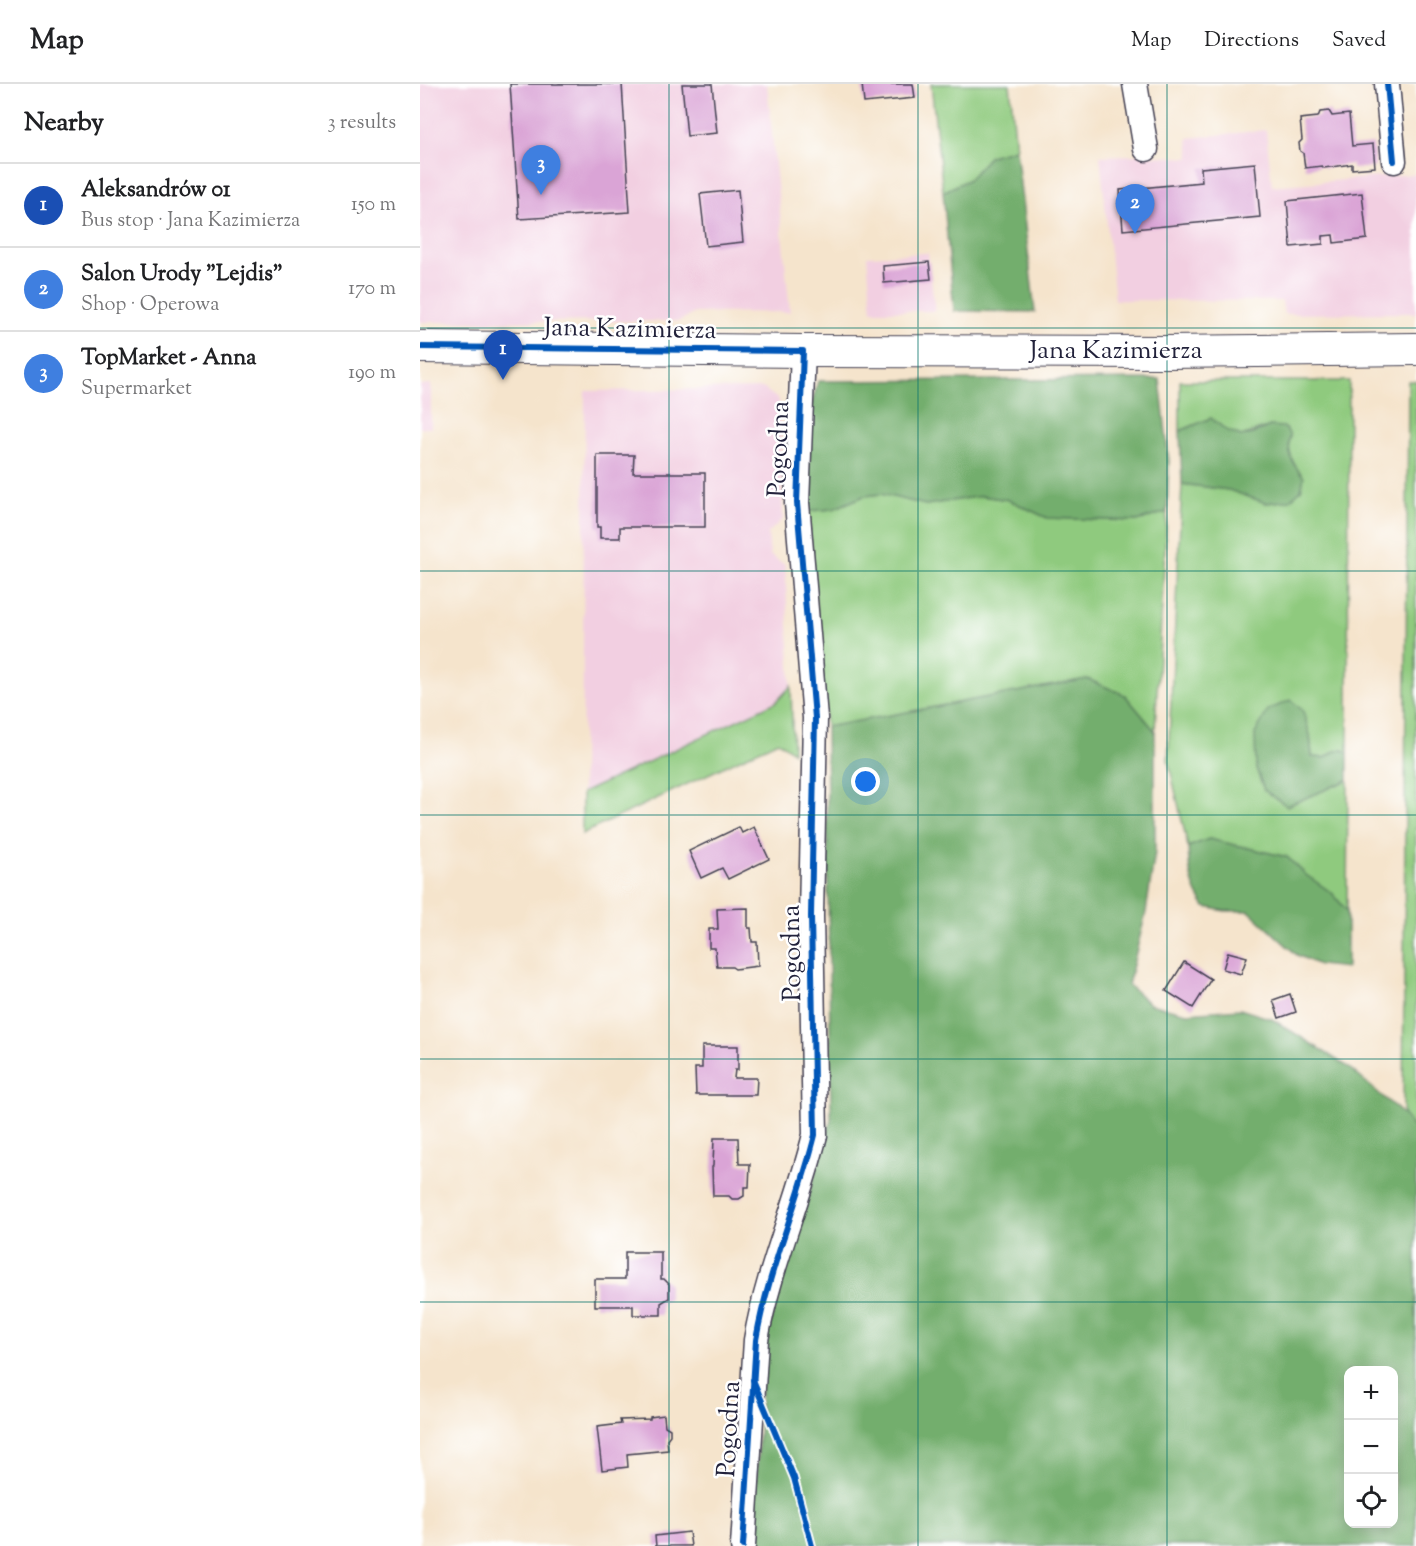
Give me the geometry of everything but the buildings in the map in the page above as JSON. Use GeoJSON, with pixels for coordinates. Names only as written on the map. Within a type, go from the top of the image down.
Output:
{"type":"FeatureCollection","features":[{"type":"Feature","properties":{"kind":"main road","name":"Jana Kazimierza"},"geometry":{"type":"LineString","coordinates":[[420,347],[1167,352],[1416,349]]}},
{"type":"Feature","properties":{"kind":"street"},"geometry":{"type":"LineString","coordinates":[[1135,84],[1146,149]]}},
{"type":"Feature","properties":{"kind":"street"},"geometry":{"type":"LineString","coordinates":[[1387,84],[1394,160]]}},
{"type":"Feature","properties":{"kind":"street","name":"Pogodna"},"geometry":{"type":"LineString","coordinates":[[743,1546],[756,1340],[762,1308],[815,1135],[811,916],[815,718],[797,503],[803,351]]}},
{"type":"Feature","properties":{"kind":"shaded area"},"geometry":{"type":"Polygon","coordinates":[[[420,84],[767,84],[790,312],[695,313],[679,321],[420,322],[420,84]]]}},
{"type":"Feature","properties":{"kind":"shaded area"},"geometry":{"type":"Polygon","coordinates":[[[1266,130],[1272,186],[1416,174],[1416,313],[1284,314],[1282,301],[1115,300],[1100,156],[1138,155],[1190,158],[1188,138],[1266,130]]]}},
{"type":"Feature","properties":{"kind":"shaded area"},"geometry":{"type":"Polygon","coordinates":[[[928,253],[935,311],[872,311],[867,256],[928,253]]]}},
{"type":"Feature","properties":{"kind":"shaded area"},"geometry":{"type":"Polygon","coordinates":[[[431,384],[431,428],[420,428],[420,385],[431,384]]]}},
{"type":"Feature","properties":{"kind":"shaded area"},"geometry":{"type":"Polygon","coordinates":[[[763,388],[779,400],[783,519],[768,533],[770,555],[785,565],[791,686],[776,702],[582,793],[585,391],[763,388]]]}},
{"type":"Feature","properties":{"kind":"green space"},"geometry":{"type":"Polygon","coordinates":[[[931,84],[1010,84],[1016,149],[990,156],[968,180],[943,192],[931,84]]]}},
{"type":"Feature","properties":{"kind":"green space"},"geometry":{"type":"Polygon","coordinates":[[[1016,149],[1035,312],[954,311],[943,192],[968,180],[990,156],[1016,149]]]}},
{"type":"Feature","properties":{"kind":"green space"},"geometry":{"type":"Polygon","coordinates":[[[1160,379],[1169,461],[1167,512],[1137,521],[1047,518],[1009,500],[982,496],[926,505],[881,494],[864,496],[833,509],[808,511],[809,413],[818,381],[1160,379]]]}},
{"type":"Feature","properties":{"kind":"green space"},"geometry":{"type":"Polygon","coordinates":[[[1180,381],[1349,381],[1348,753],[1344,750],[1335,751],[1325,758],[1312,757],[1310,735],[1256,768],[1264,790],[1287,806],[1348,780],[1347,911],[1332,893],[1306,875],[1287,857],[1209,839],[1188,847],[1168,760],[1182,484],[1229,490],[1267,503],[1290,500],[1294,465],[1288,448],[1290,435],[1270,426],[1241,436],[1226,430],[1211,418],[1180,431],[1180,381]]]}},
{"type":"Feature","properties":{"kind":"green space"},"geometry":{"type":"Polygon","coordinates":[[[1408,381],[1416,381],[1416,1131],[1403,1114],[1408,381]]]}},
{"type":"Feature","properties":{"kind":"green space"},"geometry":{"type":"Polygon","coordinates":[[[1211,418],[1226,430],[1241,436],[1270,426],[1284,427],[1290,435],[1291,458],[1304,477],[1301,490],[1290,500],[1266,503],[1229,490],[1182,484],[1180,431],[1211,418]]]}},
{"type":"Feature","properties":{"kind":"green space"},"geometry":{"type":"Polygon","coordinates":[[[881,494],[926,505],[982,496],[1010,500],[1047,518],[1137,521],[1167,512],[1155,731],[1125,695],[1087,679],[826,727],[808,511],[833,509],[864,496],[881,494]]]}},
{"type":"Feature","properties":{"kind":"green space"},"geometry":{"type":"Polygon","coordinates":[[[1087,679],[1125,695],[1155,731],[1155,852],[1146,912],[1128,985],[1150,1004],[1187,1013],[1240,1009],[1272,1019],[1347,1066],[1403,1114],[1416,1131],[1416,1546],[753,1546],[763,1347],[831,1120],[826,727],[1087,679]]]}},
{"type":"Feature","properties":{"kind":"green space"},"geometry":{"type":"Polygon","coordinates":[[[791,686],[793,752],[778,741],[582,834],[582,793],[776,702],[791,686]]]}},
{"type":"Feature","properties":{"kind":"green space"},"geometry":{"type":"Polygon","coordinates":[[[1291,700],[1303,711],[1310,735],[1312,757],[1325,758],[1335,751],[1344,750],[1348,753],[1348,780],[1287,806],[1264,790],[1256,768],[1255,734],[1268,710],[1291,700]]]}},
{"type":"Feature","properties":{"kind":"green space"},"geometry":{"type":"Polygon","coordinates":[[[1209,839],[1287,857],[1306,875],[1332,893],[1347,911],[1347,968],[1319,965],[1297,955],[1249,911],[1225,911],[1205,907],[1192,879],[1188,847],[1209,839]]]}},
{"type":"Feature","properties":{"kind":"cycle path"},"geometry":{"type":"LineString","coordinates":[[1387,84],[1394,161]]}},
{"type":"Feature","properties":{"kind":"cycle path"},"geometry":{"type":"LineString","coordinates":[[420,347],[803,351],[797,503],[815,718],[811,916],[815,1135],[775,1263],[756,1340],[743,1546]]}},
{"type":"Feature","properties":{"kind":"cycle path"},"geometry":{"type":"LineString","coordinates":[[753,1380],[794,1478],[812,1546]]}},
{"type":"Feature","properties":{"kind":"place","name":"TopMarket - Anna"},"geometry":{"type":"Point","coordinates":[541,195]}},
{"type":"Feature","properties":{"kind":"place","name":"Salon Urody \"Lejdis\""},"geometry":{"type":"Point","coordinates":[1135,234]}},
{"type":"Feature","properties":{"kind":"place","name":"Aleksandrów 01"},"geometry":{"type":"Point","coordinates":[503,380]}}]}
